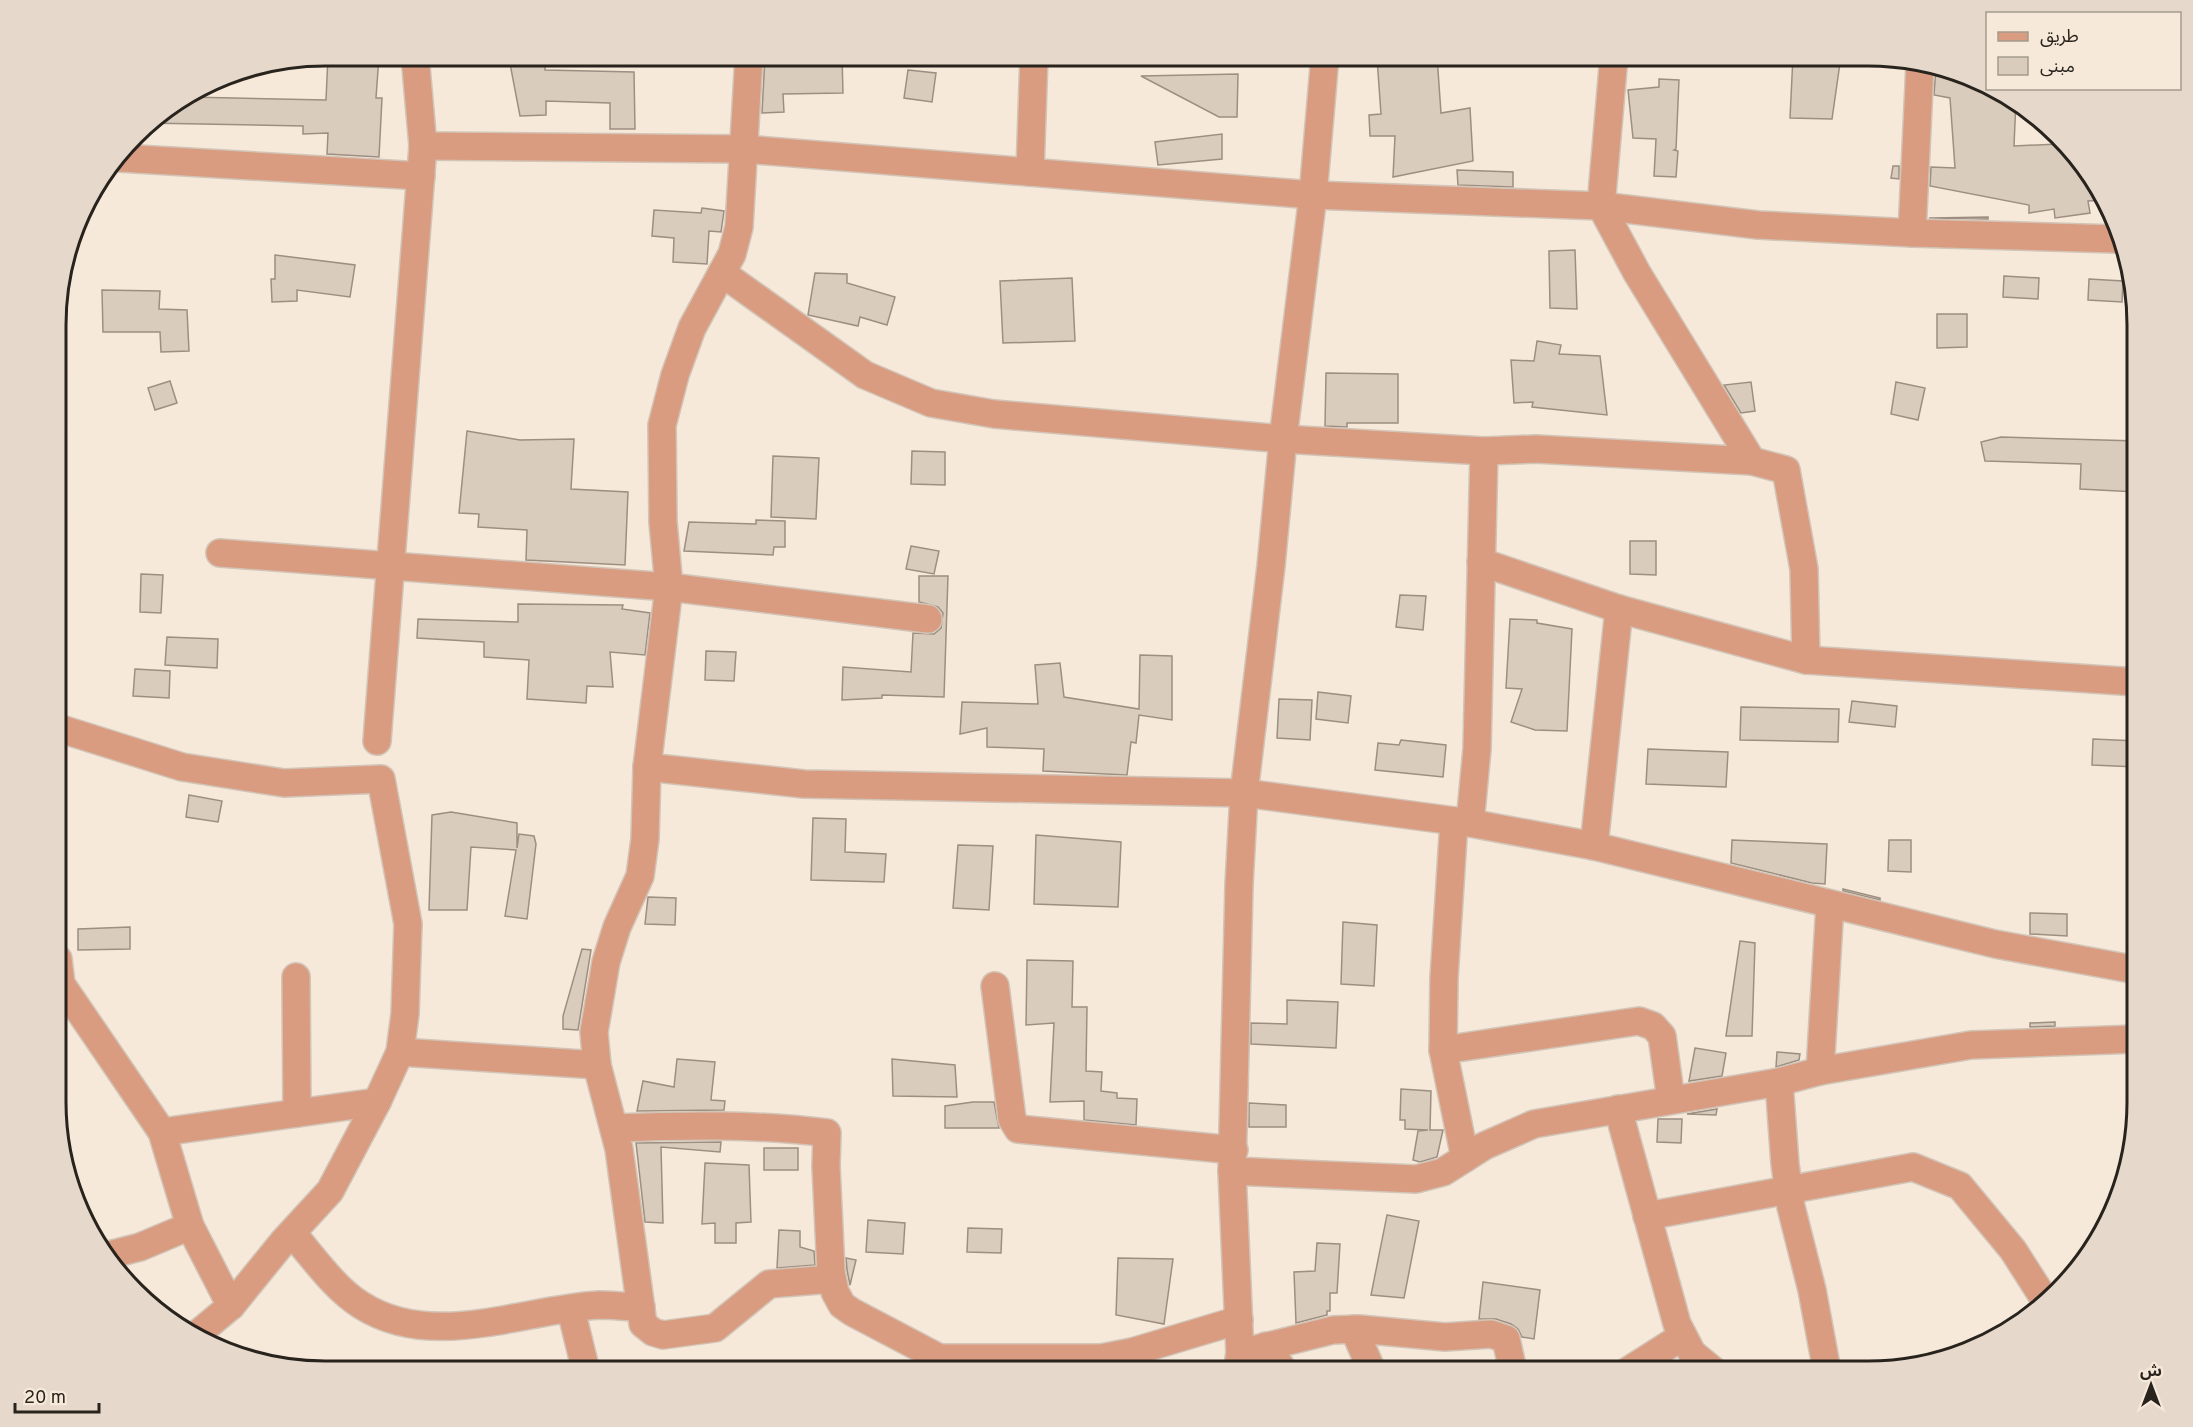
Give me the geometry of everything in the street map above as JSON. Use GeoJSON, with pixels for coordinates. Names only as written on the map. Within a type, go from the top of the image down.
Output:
{"type":"FeatureCollection","features":[{"type":"Feature","properties":{"kind":"street"},"geometry":{"type":"LineString","coordinates":[[377,741],[423,146],[416,66]]}},
{"type":"Feature","properties":{"kind":"street"},"geometry":{"type":"LineString","coordinates":[[748,66],[739,227],[732,254],[692,328],[675,375],[662,425],[663,522],[669,586],[647,767],[645,839],[640,876],[617,927],[606,962],[594,1032],[597,1065],[619,1149],[643,1324],[653,1332],[675,1335],[715,1328],[769,1284],[832,1279]]}},
{"type":"Feature","properties":{"kind":"street"},"geometry":{"type":"LineString","coordinates":[[1030,172],[1034,66]]}},
{"type":"Feature","properties":{"kind":"street"},"geometry":{"type":"LineString","coordinates":[[1238,1361],[1239,1320],[1233,1160],[1239,885],[1244,793],[1271,566],[1283,439],[1313,195],[1324,66]]}},
{"type":"Feature","properties":{"kind":"street"},"geometry":{"type":"LineString","coordinates":[[1613,66],[1601,206],[1637,273],[1752,461]]}},
{"type":"Feature","properties":{"kind":"street"},"geometry":{"type":"LineString","coordinates":[[1912,233],[1920,71]]}},
{"type":"Feature","properties":{"kind":"street"},"geometry":{"type":"LineString","coordinates":[[423,146],[744,149],[1313,195],[1601,206],[1758,225],[1912,233],[2112,239]]}},
{"type":"Feature","properties":{"kind":"street"},"geometry":{"type":"LineString","coordinates":[[127,158],[421,176]]}},
{"type":"Feature","properties":{"kind":"street"},"geometry":{"type":"LineString","coordinates":[[722,273],[865,375],[931,403],[994,414],[1283,439],[1484,451],[1536,449],[1752,461],[1786,470],[1804,569],[1806,660]]}},
{"type":"Feature","properties":{"kind":"street"},"geometry":{"type":"LineString","coordinates":[[1465,1158],[1443,1050],[1444,978],[1462,822],[1477,749],[1484,451]]}},
{"type":"Feature","properties":{"kind":"street"},"geometry":{"type":"LineString","coordinates":[[220,553],[669,586],[928,619]]}},
{"type":"Feature","properties":{"kind":"street"},"geometry":{"type":"LineString","coordinates":[[1481,562],[1619,609],[1806,660],[2127,681]]}},
{"type":"Feature","properties":{"kind":"street"},"geometry":{"type":"LineString","coordinates":[[1594,846],[1619,609]]}},
{"type":"Feature","properties":{"kind":"street"},"geometry":{"type":"LineString","coordinates":[[66,731],[182,767],[284,783],[381,778],[408,924],[405,1014],[400,1052],[378,1102],[330,1191],[231,1306],[203,1330]]}},
{"type":"Feature","properties":{"kind":"street"},"geometry":{"type":"LineString","coordinates":[[647,767],[804,784],[1244,793],[1462,822],[1594,846],[1995,944],[2127,968]]}},
{"type":"Feature","properties":{"kind":"street"},"geometry":{"type":"LineString","coordinates":[[1820,1071],[1830,904]]}},
{"type":"Feature","properties":{"kind":"street"},"geometry":{"type":"LineString","coordinates":[[296,977],[297,1113]]}},
{"type":"Feature","properties":{"kind":"street"},"geometry":{"type":"LineString","coordinates":[[995,986],[1012,1119],[1018,1129],[1233,1160],[1416,1179],[1443,1172],[1492,1142],[1534,1125],[1779,1082],[1820,1071],[1971,1045],[2127,1039]]}},
{"type":"Feature","properties":{"kind":"street"},"geometry":{"type":"LineString","coordinates":[[66,991],[162,1132],[190,1226],[231,1306]]}},
{"type":"Feature","properties":{"kind":"street"},"geometry":{"type":"LineString","coordinates":[[1443,1050],[1639,1021],[1653,1026],[1662,1036],[1671,1100]]}},
{"type":"Feature","properties":{"kind":"street"},"geometry":{"type":"LineString","coordinates":[[400,1052],[597,1065]]}},
{"type":"Feature","properties":{"kind":"street"},"geometry":{"type":"LineString","coordinates":[[1779,1082],[1789,1189],[1825,1361]]}},
{"type":"Feature","properties":{"kind":"street"},"geometry":{"type":"LineString","coordinates":[[162,1132],[378,1102]]}},
{"type":"Feature","properties":{"kind":"street"},"geometry":{"type":"LineString","coordinates":[[1618,1109],[1683,1336],[1692,1353],[1701,1361]]}},
{"type":"Feature","properties":{"kind":"street"},"geometry":{"type":"LineString","coordinates":[[614,1128],[752,1126],[827,1133],[826,1166],[832,1279],[835,1292],[842,1305],[852,1312],[946,1361]]}},
{"type":"Feature","properties":{"kind":"street"},"geometry":{"type":"LineString","coordinates":[[1647,1216],[1913,1167],[1960,1186],[2013,1250],[2041,1295]]}},
{"type":"Feature","properties":{"kind":"street"},"geometry":{"type":"LineString","coordinates":[[115,1253],[190,1226]]}},
{"type":"Feature","properties":{"kind":"street"},"geometry":{"type":"LineString","coordinates":[[292,1233],[347,1295],[363,1306],[391,1318],[440,1327],[499,1322],[599,1305],[640,1307]]}},
{"type":"Feature","properties":{"kind":"street"},"geometry":{"type":"LineString","coordinates":[[571,1310],[584,1361]]}},
{"type":"Feature","properties":{"kind":"street"},"geometry":{"type":"LineString","coordinates":[[940,1358],[1101,1358],[1132,1352],[1239,1320]]}},
{"type":"Feature","properties":{"kind":"street"},"geometry":{"type":"LineString","coordinates":[[1240,1361],[1266,1347],[1333,1330],[1354,1329],[1445,1337],[1501,1335],[1509,1344],[1511,1361]]}},
{"type":"Feature","properties":{"kind":"street"},"geometry":{"type":"LineString","coordinates":[[1354,1329],[1368,1361]]}},
{"type":"Feature","properties":{"kind":"street"},"geometry":{"type":"LineString","coordinates":[[1644,1361],[1683,1336]]}},
{"type":"Feature","properties":{"kind":"street"},"geometry":{"type":"LineString","coordinates":[[1266,1347],[1276,1361]]}},
{"type":"Feature","properties":{"kind":"building"},"geometry":{"type":"Polygon","coordinates":[[[328,66],[378,66],[376,98],[382,98],[379,157],[327,154],[328,133],[303,134],[303,126],[163,123],[202,97],[326,100],[328,66]]]}},
{"type":"Feature","properties":{"kind":"building"},"geometry":{"type":"Polygon","coordinates":[[[511,66],[545,66],[545,70],[634,72],[635,129],[610,129],[610,103],[546,101],[546,115],[520,116],[511,66]]]}},
{"type":"Feature","properties":{"kind":"building"},"geometry":{"type":"Polygon","coordinates":[[[764,66],[842,66],[843,93],[783,94],[784,112],[762,113],[764,66]]]}},
{"type":"Feature","properties":{"kind":"building"},"geometry":{"type":"Polygon","coordinates":[[[1378,66],[1438,66],[1441,113],[1470,108],[1473,161],[1393,177],[1395,136],[1370,136],[1369,115],[1381,114],[1378,66]]]}},
{"type":"Feature","properties":{"kind":"building"},"geometry":{"type":"Polygon","coordinates":[[[1793,66],[1840,66],[1832,119],[1790,118],[1793,66]]]}},
{"type":"Feature","properties":{"kind":"building"},"geometry":{"type":"Polygon","coordinates":[[[908,70],[936,73],[932,102],[904,98],[908,70]]]}},
{"type":"Feature","properties":{"kind":"building"},"geometry":{"type":"Polygon","coordinates":[[[1238,74],[1237,117],[1219,117],[1141,76],[1238,74]]]}},
{"type":"Feature","properties":{"kind":"building"},"geometry":{"type":"Polygon","coordinates":[[[1935,75],[1983,93],[2015,112],[2014,146],[2053,144],[2073,167],[2095,201],[2088,201],[2090,213],[2055,218],[2054,209],[2029,213],[2029,205],[1930,186],[1931,167],[1955,168],[1950,98],[1934,95],[1935,75]]]}},
{"type":"Feature","properties":{"kind":"building"},"geometry":{"type":"Polygon","coordinates":[[[1659,79],[1679,80],[1676,149],[1674,150],[1678,151],[1676,177],[1654,176],[1656,139],[1633,138],[1628,90],[1659,87],[1659,79]]]}},
{"type":"Feature","properties":{"kind":"building"},"geometry":{"type":"Polygon","coordinates":[[[1222,134],[1222,159],[1158,165],[1155,142],[1222,134]]]}},
{"type":"Feature","properties":{"kind":"building"},"geometry":{"type":"Polygon","coordinates":[[[1893,166],[1899,166],[1899,179],[1891,178],[1893,166]]]}},
{"type":"Feature","properties":{"kind":"building"},"geometry":{"type":"Polygon","coordinates":[[[1457,170],[1513,172],[1513,187],[1458,185],[1457,170]]]}},
{"type":"Feature","properties":{"kind":"building"},"geometry":{"type":"Polygon","coordinates":[[[702,208],[724,211],[721,232],[709,231],[707,264],[673,262],[674,238],[652,236],[654,210],[701,213],[702,208]]]}},
{"type":"Feature","properties":{"kind":"building"},"geometry":{"type":"Polygon","coordinates":[[[1988,217],[1988,219],[1929,218],[1988,217]]]}},
{"type":"Feature","properties":{"kind":"building"},"geometry":{"type":"Polygon","coordinates":[[[1575,250],[1577,309],[1550,308],[1549,251],[1575,250]]]}},
{"type":"Feature","properties":{"kind":"building"},"geometry":{"type":"Polygon","coordinates":[[[275,255],[355,265],[350,297],[297,290],[297,301],[272,302],[271,279],[275,279],[275,255]]]}},
{"type":"Feature","properties":{"kind":"building"},"geometry":{"type":"Polygon","coordinates":[[[815,273],[847,274],[847,283],[895,297],[887,325],[860,317],[858,326],[808,315],[815,273]]]}},
{"type":"Feature","properties":{"kind":"building"},"geometry":{"type":"Polygon","coordinates":[[[2004,276],[2039,278],[2038,299],[2003,297],[2004,276]]]}},
{"type":"Feature","properties":{"kind":"building"},"geometry":{"type":"Polygon","coordinates":[[[1072,278],[1075,341],[1003,343],[1000,281],[1072,278]]]}},
{"type":"Feature","properties":{"kind":"building"},"geometry":{"type":"Polygon","coordinates":[[[2089,279],[2123,281],[2122,302],[2088,300],[2089,279]]]}},
{"type":"Feature","properties":{"kind":"building"},"geometry":{"type":"Polygon","coordinates":[[[102,290],[160,291],[159,309],[187,310],[189,351],[161,352],[160,332],[103,332],[102,290]]]}},
{"type":"Feature","properties":{"kind":"building"},"geometry":{"type":"Polygon","coordinates":[[[1937,314],[1967,314],[1967,347],[1937,348],[1937,314]]]}},
{"type":"Feature","properties":{"kind":"building"},"geometry":{"type":"Polygon","coordinates":[[[1537,341],[1561,345],[1559,354],[1600,356],[1607,415],[1532,407],[1533,402],[1514,403],[1511,360],[1534,361],[1537,341]]]}},
{"type":"Feature","properties":{"kind":"building"},"geometry":{"type":"Polygon","coordinates":[[[1326,373],[1398,374],[1398,423],[1347,423],[1347,427],[1325,426],[1326,373]]]}},
{"type":"Feature","properties":{"kind":"building"},"geometry":{"type":"Polygon","coordinates":[[[170,381],[177,403],[155,410],[148,388],[170,381]]]}},
{"type":"Feature","properties":{"kind":"building"},"geometry":{"type":"Polygon","coordinates":[[[1751,382],[1755,411],[1741,413],[1724,385],[1751,382]]]}},
{"type":"Feature","properties":{"kind":"building"},"geometry":{"type":"Polygon","coordinates":[[[1896,382],[1925,388],[1918,420],[1891,414],[1896,382]]]}},
{"type":"Feature","properties":{"kind":"building"},"geometry":{"type":"Polygon","coordinates":[[[467,431],[520,440],[574,439],[571,489],[628,492],[625,565],[526,560],[527,530],[478,527],[479,514],[459,513],[467,431]]]}},
{"type":"Feature","properties":{"kind":"building"},"geometry":{"type":"Polygon","coordinates":[[[2001,437],[2127,441],[2127,491],[2080,489],[2081,464],[1985,461],[1981,442],[2001,437]]]}},
{"type":"Feature","properties":{"kind":"building"},"geometry":{"type":"Polygon","coordinates":[[[912,451],[945,452],[945,485],[911,484],[912,451]]]}},
{"type":"Feature","properties":{"kind":"building"},"geometry":{"type":"Polygon","coordinates":[[[773,456],[819,458],[816,519],[771,517],[773,456]]]}},
{"type":"Feature","properties":{"kind":"building"},"geometry":{"type":"Polygon","coordinates":[[[756,520],[785,521],[785,547],[774,547],[773,555],[684,551],[689,522],[756,524],[756,520]]]}},
{"type":"Feature","properties":{"kind":"building"},"geometry":{"type":"Polygon","coordinates":[[[1630,541],[1656,541],[1656,575],[1630,574],[1630,541]]]}},
{"type":"Feature","properties":{"kind":"building"},"geometry":{"type":"Polygon","coordinates":[[[911,546],[939,551],[934,574],[906,569],[911,546]]]}},
{"type":"Feature","properties":{"kind":"building"},"geometry":{"type":"Polygon","coordinates":[[[141,574],[163,575],[161,613],[140,612],[141,574]]]}},
{"type":"Feature","properties":{"kind":"building"},"geometry":{"type":"Polygon","coordinates":[[[919,576],[948,576],[944,697],[882,695],[882,698],[842,700],[843,667],[911,672],[913,633],[934,634],[941,628],[943,613],[938,607],[919,602],[919,576]]]}},
{"type":"Feature","properties":{"kind":"building"},"geometry":{"type":"Polygon","coordinates":[[[1400,595],[1426,596],[1423,630],[1396,627],[1400,595]]]}},
{"type":"Feature","properties":{"kind":"building"},"geometry":{"type":"Polygon","coordinates":[[[518,604],[623,605],[622,609],[650,613],[645,655],[610,652],[613,687],[587,686],[586,703],[527,699],[529,660],[484,657],[484,642],[417,638],[418,619],[518,622],[518,604]]]}},
{"type":"Feature","properties":{"kind":"building"},"geometry":{"type":"Polygon","coordinates":[[[1510,619],[1537,620],[1537,623],[1572,629],[1567,731],[1535,730],[1511,722],[1522,689],[1506,688],[1510,619]]]}},
{"type":"Feature","properties":{"kind":"building"},"geometry":{"type":"Polygon","coordinates":[[[167,637],[218,639],[217,668],[165,665],[167,637]]]}},
{"type":"Feature","properties":{"kind":"building"},"geometry":{"type":"Polygon","coordinates":[[[706,651],[736,652],[734,681],[705,680],[706,651]]]}},
{"type":"Feature","properties":{"kind":"building"},"geometry":{"type":"Polygon","coordinates":[[[1140,655],[1172,656],[1172,720],[1139,715],[1136,743],[1131,742],[1127,775],[1043,771],[1044,749],[987,747],[987,728],[960,734],[962,702],[1038,704],[1035,665],[1060,663],[1064,697],[1139,709],[1140,655]]]}},
{"type":"Feature","properties":{"kind":"building"},"geometry":{"type":"Polygon","coordinates":[[[135,669],[170,671],[169,698],[133,696],[135,669]]]}},
{"type":"Feature","properties":{"kind":"building"},"geometry":{"type":"Polygon","coordinates":[[[1318,692],[1351,696],[1348,723],[1316,719],[1318,692]]]}},
{"type":"Feature","properties":{"kind":"building"},"geometry":{"type":"Polygon","coordinates":[[[1279,699],[1312,700],[1310,740],[1277,738],[1279,699]]]}},
{"type":"Feature","properties":{"kind":"building"},"geometry":{"type":"Polygon","coordinates":[[[1852,701],[1897,706],[1895,727],[1849,722],[1852,701]]]}},
{"type":"Feature","properties":{"kind":"building"},"geometry":{"type":"Polygon","coordinates":[[[1741,707],[1839,709],[1838,742],[1740,740],[1741,707]]]}},
{"type":"Feature","properties":{"kind":"building"},"geometry":{"type":"Polygon","coordinates":[[[2093,739],[2127,741],[2127,767],[2092,765],[2093,739]]]}},
{"type":"Feature","properties":{"kind":"building"},"geometry":{"type":"Polygon","coordinates":[[[1401,740],[1446,745],[1443,777],[1375,770],[1378,743],[1399,745],[1401,740]]]}},
{"type":"Feature","properties":{"kind":"building"},"geometry":{"type":"Polygon","coordinates":[[[1648,749],[1728,752],[1726,787],[1646,784],[1648,749]]]}},
{"type":"Feature","properties":{"kind":"building"},"geometry":{"type":"Polygon","coordinates":[[[189,795],[222,801],[218,822],[186,817],[189,795]]]}},
{"type":"Feature","properties":{"kind":"building"},"geometry":{"type":"Polygon","coordinates":[[[451,812],[517,823],[517,848],[519,834],[534,836],[536,844],[527,919],[505,916],[516,850],[471,847],[467,910],[429,910],[432,815],[451,812]]]}},
{"type":"Feature","properties":{"kind":"building"},"geometry":{"type":"Polygon","coordinates":[[[813,818],[846,819],[845,852],[886,854],[884,882],[811,880],[813,818]]]}},
{"type":"Feature","properties":{"kind":"building"},"geometry":{"type":"Polygon","coordinates":[[[1036,835],[1121,842],[1118,907],[1034,904],[1036,835]]]}},
{"type":"Feature","properties":{"kind":"building"},"geometry":{"type":"Polygon","coordinates":[[[1732,840],[1827,844],[1825,884],[1812,883],[1731,863],[1732,840]]]}},
{"type":"Feature","properties":{"kind":"building"},"geometry":{"type":"Polygon","coordinates":[[[1889,840],[1911,840],[1911,872],[1888,871],[1889,840]]]}},
{"type":"Feature","properties":{"kind":"building"},"geometry":{"type":"Polygon","coordinates":[[[958,845],[993,846],[989,910],[953,908],[958,845]]]}},
{"type":"Feature","properties":{"kind":"building"},"geometry":{"type":"Polygon","coordinates":[[[1843,889],[1880,898],[1880,900],[1843,891],[1843,889]]]}},
{"type":"Feature","properties":{"kind":"building"},"geometry":{"type":"Polygon","coordinates":[[[648,897],[676,898],[675,925],[645,924],[648,897]]]}},
{"type":"Feature","properties":{"kind":"building"},"geometry":{"type":"Polygon","coordinates":[[[2030,913],[2067,914],[2067,936],[2030,934],[2030,913]]]}},
{"type":"Feature","properties":{"kind":"building"},"geometry":{"type":"Polygon","coordinates":[[[1343,922],[1377,925],[1374,986],[1341,984],[1343,922]]]}},
{"type":"Feature","properties":{"kind":"building"},"geometry":{"type":"Polygon","coordinates":[[[130,927],[130,949],[78,950],[78,929],[130,927]]]}},
{"type":"Feature","properties":{"kind":"building"},"geometry":{"type":"Polygon","coordinates":[[[1740,941],[1755,943],[1752,1036],[1726,1036],[1740,941]]]}},
{"type":"Feature","properties":{"kind":"building"},"geometry":{"type":"Polygon","coordinates":[[[582,949],[591,950],[578,1030],[563,1029],[563,1016],[582,949]]]}},
{"type":"Feature","properties":{"kind":"building"},"geometry":{"type":"Polygon","coordinates":[[[1027,960],[1073,961],[1072,1007],[1087,1007],[1086,1071],[1102,1072],[1101,1091],[1117,1093],[1117,1098],[1137,1099],[1136,1125],[1084,1120],[1084,1101],[1050,1102],[1054,1023],[1026,1025],[1027,960]]]}},
{"type":"Feature","properties":{"kind":"building"},"geometry":{"type":"Polygon","coordinates":[[[1287,1000],[1338,1002],[1336,1048],[1251,1044],[1251,1023],[1287,1024],[1287,1000]]]}},
{"type":"Feature","properties":{"kind":"building"},"geometry":{"type":"Polygon","coordinates":[[[2055,1022],[2055,1026],[2030,1027],[2030,1023],[2055,1022]]]}},
{"type":"Feature","properties":{"kind":"building"},"geometry":{"type":"Polygon","coordinates":[[[1695,1048],[1726,1053],[1722,1076],[1689,1081],[1695,1048]]]}},
{"type":"Feature","properties":{"kind":"building"},"geometry":{"type":"Polygon","coordinates":[[[1777,1052],[1800,1054],[1799,1060],[1776,1067],[1777,1052]]]}},
{"type":"Feature","properties":{"kind":"building"},"geometry":{"type":"Polygon","coordinates":[[[677,1059],[715,1062],[711,1100],[725,1101],[724,1110],[637,1111],[643,1081],[674,1087],[677,1059]]]}},
{"type":"Feature","properties":{"kind":"building"},"geometry":{"type":"Polygon","coordinates":[[[892,1059],[955,1065],[957,1097],[893,1096],[892,1059]]]}},
{"type":"Feature","properties":{"kind":"building"},"geometry":{"type":"Polygon","coordinates":[[[1401,1089],[1431,1091],[1430,1130],[1443,1130],[1437,1157],[1420,1162],[1413,1160],[1418,1131],[1428,1130],[1405,1129],[1405,1120],[1400,1120],[1401,1089]]]}},
{"type":"Feature","properties":{"kind":"building"},"geometry":{"type":"Polygon","coordinates":[[[994,1102],[999,1128],[945,1128],[945,1106],[994,1102]]]}},
{"type":"Feature","properties":{"kind":"building"},"geometry":{"type":"Polygon","coordinates":[[[1249,1103],[1286,1105],[1286,1127],[1249,1127],[1249,1103]]]}},
{"type":"Feature","properties":{"kind":"building"},"geometry":{"type":"Polygon","coordinates":[[[1717,1109],[1716,1115],[1687,1114],[1717,1109]]]}},
{"type":"Feature","properties":{"kind":"building"},"geometry":{"type":"Polygon","coordinates":[[[1658,1119],[1682,1119],[1681,1143],[1657,1142],[1658,1119]]]}},
{"type":"Feature","properties":{"kind":"building"},"geometry":{"type":"Polygon","coordinates":[[[721,1142],[720,1152],[661,1147],[663,1223],[645,1222],[636,1143],[721,1142]]]}},
{"type":"Feature","properties":{"kind":"building"},"geometry":{"type":"Polygon","coordinates":[[[764,1148],[798,1148],[798,1170],[764,1170],[764,1148]]]}},
{"type":"Feature","properties":{"kind":"building"},"geometry":{"type":"Polygon","coordinates":[[[705,1163],[749,1165],[751,1222],[736,1223],[736,1243],[715,1243],[715,1223],[702,1224],[705,1163]]]}},
{"type":"Feature","properties":{"kind":"building"},"geometry":{"type":"Polygon","coordinates":[[[1387,1215],[1419,1221],[1404,1298],[1371,1295],[1387,1215]]]}},
{"type":"Feature","properties":{"kind":"building"},"geometry":{"type":"Polygon","coordinates":[[[868,1220],[905,1223],[903,1254],[866,1252],[868,1220]]]}},
{"type":"Feature","properties":{"kind":"building"},"geometry":{"type":"Polygon","coordinates":[[[968,1228],[1002,1229],[1001,1253],[967,1252],[968,1228]]]}},
{"type":"Feature","properties":{"kind":"building"},"geometry":{"type":"Polygon","coordinates":[[[779,1230],[800,1231],[800,1247],[814,1251],[815,1265],[777,1268],[779,1230]]]}},
{"type":"Feature","properties":{"kind":"building"},"geometry":{"type":"Polygon","coordinates":[[[1317,1243],[1340,1244],[1337,1293],[1330,1293],[1330,1311],[1327,1311],[1327,1315],[1296,1323],[1294,1272],[1315,1271],[1317,1243]]]}},
{"type":"Feature","properties":{"kind":"building"},"geometry":{"type":"Polygon","coordinates":[[[846,1258],[856,1260],[850,1285],[847,1270],[846,1258]]]}},
{"type":"Feature","properties":{"kind":"building"},"geometry":{"type":"Polygon","coordinates":[[[1118,1258],[1173,1259],[1164,1324],[1116,1315],[1118,1258]]]}},
{"type":"Feature","properties":{"kind":"building"},"geometry":{"type":"Polygon","coordinates":[[[1483,1282],[1540,1290],[1534,1339],[1522,1337],[1518,1329],[1511,1324],[1496,1319],[1479,1319],[1483,1282]]]}}]}
